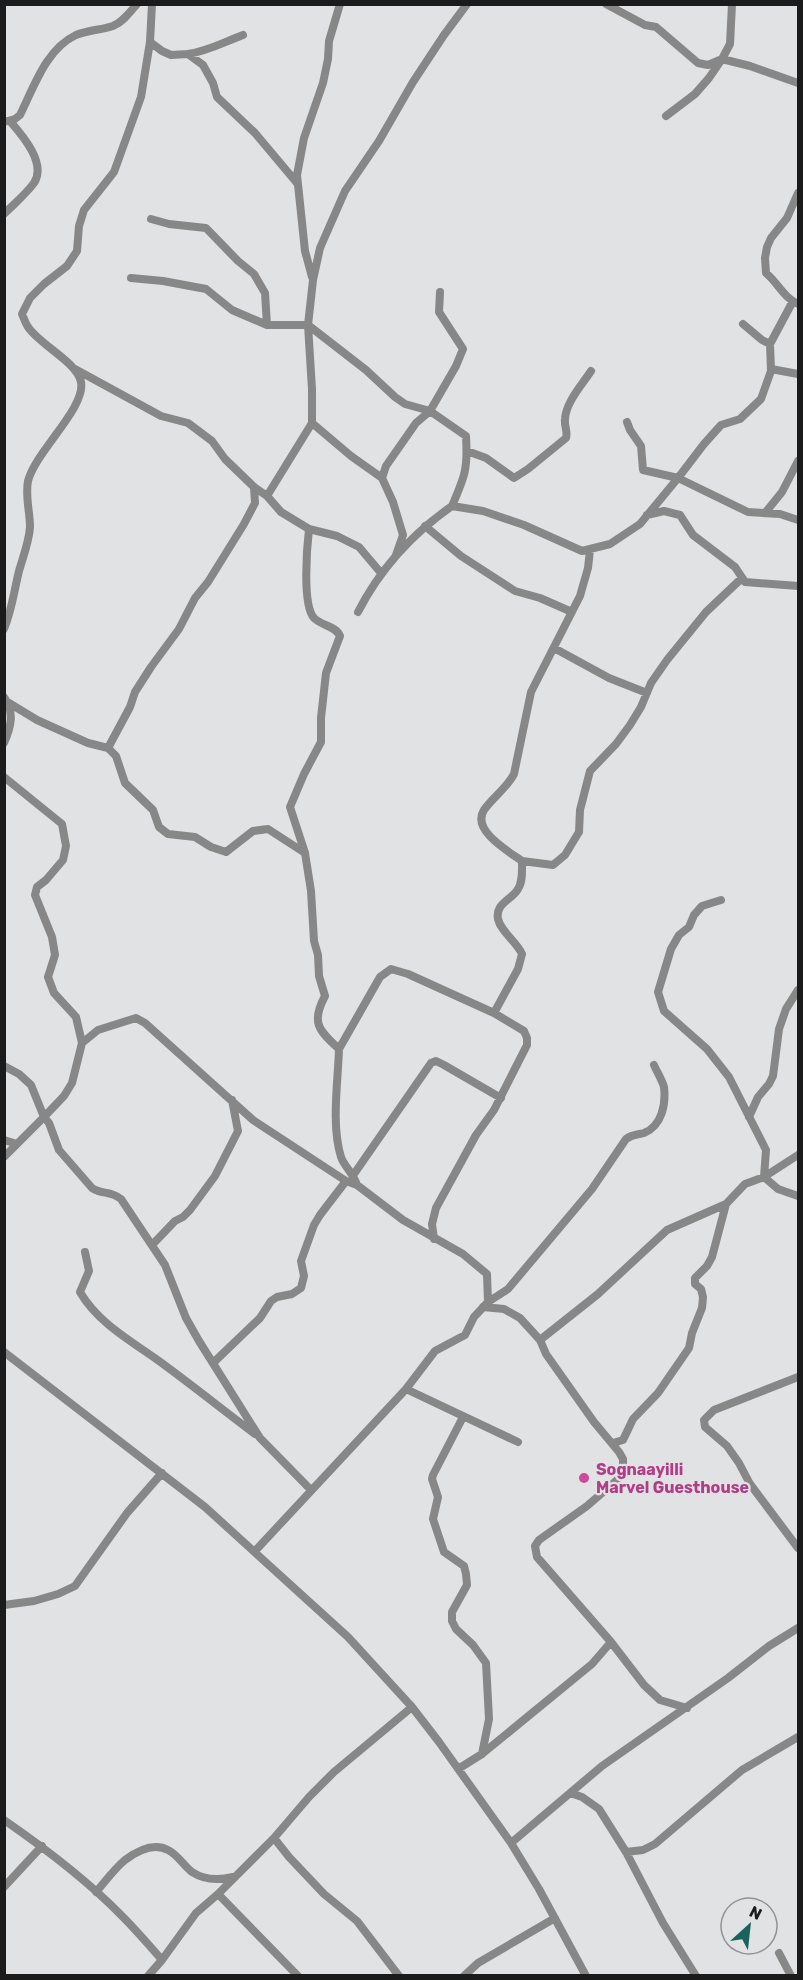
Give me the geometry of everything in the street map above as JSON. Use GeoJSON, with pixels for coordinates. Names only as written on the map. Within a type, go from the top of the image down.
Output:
{"type":"FeatureCollection","features":[{"type":"Feature","properties":{"kind":"street"},"geometry":{"type":"LineString","coordinates":[[4,214],[38,176],[34,154],[25,139],[7,121],[20,115],[48,62],[62,44],[77,35],[121,22],[138,4]]}},
{"type":"Feature","properties":{"kind":"street"},"geometry":{"type":"LineString","coordinates":[[152,4],[150,42],[141,97],[114,172],[84,210],[77,250],[67,266],[30,298],[22,314],[27,326],[51,350],[75,369],[161,416],[188,423],[212,441],[225,459],[254,487],[267,496],[281,512],[309,529],[337,536],[359,547],[381,573]]}},
{"type":"Feature","properties":{"kind":"street"},"geometry":{"type":"LineString","coordinates":[[313,280],[305,251],[298,184],[299,156],[323,83],[329,41],[340,4]]}},
{"type":"Feature","properties":{"kind":"street"},"geometry":{"type":"LineString","coordinates":[[267,496],[312,423],[308,325],[313,280],[320,248],[340,200],[380,141],[413,82],[467,4]]}},
{"type":"Feature","properties":{"kind":"street"},"geometry":{"type":"LineString","coordinates":[[606,4],[638,21],[656,27],[698,63],[708,65],[722,59],[798,83]]}},
{"type":"Feature","properties":{"kind":"street"},"geometry":{"type":"LineString","coordinates":[[666,116],[695,94],[722,59],[730,44],[732,4]]}},
{"type":"Feature","properties":{"kind":"street"},"geometry":{"type":"LineString","coordinates":[[150,42],[171,55],[188,54],[207,51],[243,35]]}},
{"type":"Feature","properties":{"kind":"street"},"geometry":{"type":"LineString","coordinates":[[188,54],[203,65],[213,82],[217,97],[255,133],[298,184]]}},
{"type":"Feature","properties":{"kind":"street"},"geometry":{"type":"LineString","coordinates":[[452,506],[483,511],[524,525],[582,551],[610,544],[640,524],[721,425],[740,419],[761,399],[771,369],[770,344],[796,302],[782,292],[766,273],[765,258],[771,238],[787,218],[798,193]]}},
{"type":"Feature","properties":{"kind":"street"},"geometry":{"type":"LineString","coordinates":[[151,219],[169,225],[206,228],[254,274],[265,293],[267,325]]}},
{"type":"Feature","properties":{"kind":"street"},"geometry":{"type":"LineString","coordinates":[[131,278],[206,289],[232,310],[267,325],[308,325],[366,370],[395,397],[405,404],[430,411],[466,436],[465,474],[452,506],[425,526],[396,555],[370,590],[358,612]]}},
{"type":"Feature","properties":{"kind":"street"},"geometry":{"type":"LineString","coordinates":[[382,478],[386,466],[416,423],[430,411],[456,366],[463,349],[439,312],[440,292]]}},
{"type":"Feature","properties":{"kind":"street"},"geometry":{"type":"LineString","coordinates":[[743,324],[770,344]]}},
{"type":"Feature","properties":{"kind":"street"},"geometry":{"type":"LineString","coordinates":[[4,629],[15,597],[19,573],[27,548],[30,527],[28,481],[40,456],[78,401],[81,383],[75,369]]}},
{"type":"Feature","properties":{"kind":"street"},"geometry":{"type":"LineString","coordinates":[[771,369],[798,374]]}},
{"type":"Feature","properties":{"kind":"street"},"geometry":{"type":"LineString","coordinates":[[467,451],[486,458],[514,478],[528,469],[566,438],[564,420],[568,408],[591,371]]}},
{"type":"Feature","properties":{"kind":"street"},"geometry":{"type":"LineString","coordinates":[[627,422],[640,446],[643,470],[678,478],[748,512],[780,514],[798,520]]}},
{"type":"Feature","properties":{"kind":"street"},"geometry":{"type":"LineString","coordinates":[[312,423],[351,456],[382,478],[393,502],[403,535],[396,555]]}},
{"type":"Feature","properties":{"kind":"street"},"geometry":{"type":"LineString","coordinates":[[765,513],[782,492],[798,461]]}},
{"type":"Feature","properties":{"kind":"street"},"geometry":{"type":"LineString","coordinates":[[108,748],[130,707],[135,692],[150,667],[179,629],[195,598],[208,582],[244,524],[255,503],[254,487]]}},
{"type":"Feature","properties":{"kind":"street"},"geometry":{"type":"LineString","coordinates":[[646,515],[664,511],[680,514],[693,535],[735,567],[745,582],[798,586]]}},
{"type":"Feature","properties":{"kind":"street"},"geometry":{"type":"LineString","coordinates":[[425,526],[461,556],[516,591],[540,598],[572,612]]}},
{"type":"Feature","properties":{"kind":"street"},"geometry":{"type":"LineString","coordinates":[[309,529],[306,554],[309,606],[314,617],[338,630],[340,636],[326,673],[321,741],[290,807],[305,853],[311,891],[314,941],[318,955],[319,976],[325,996],[317,1010],[316,1022],[339,1049]]}},
{"type":"Feature","properties":{"kind":"street"},"geometry":{"type":"LineString","coordinates":[[591,550],[585,580],[572,612],[531,692],[514,774],[509,783],[483,811],[480,820],[482,829],[522,861],[553,865],[565,855],[579,832],[580,810],[590,771],[616,744],[630,725],[651,683],[668,660],[706,612],[742,578]]}},
{"type":"Feature","properties":{"kind":"street"},"geometry":{"type":"LineString","coordinates":[[554,648],[609,678],[647,693]]}},
{"type":"Feature","properties":{"kind":"street"},"geometry":{"type":"LineString","coordinates":[[7,700],[37,720],[108,748],[116,756],[125,783],[153,810],[159,827],[168,834],[195,837],[211,847],[226,852],[253,831],[268,829],[305,853]]}},
{"type":"Feature","properties":{"kind":"street"},"geometry":{"type":"LineString","coordinates":[[4,742],[10,730],[12,716],[7,700]]}},
{"type":"Feature","properties":{"kind":"street"},"geometry":{"type":"LineString","coordinates":[[4,777],[62,824],[66,846],[63,860],[37,887],[35,895],[54,946],[55,955],[48,977],[54,993],[76,1017],[82,1043],[72,1083],[64,1096],[4,1157]]}},
{"type":"Feature","properties":{"kind":"street"},"geometry":{"type":"LineString","coordinates":[[494,1013],[518,969],[522,954],[518,945],[503,929],[498,918],[501,904],[518,891],[522,877],[522,861]]}},
{"type":"Feature","properties":{"kind":"street"},"geometry":{"type":"LineString","coordinates":[[721,900],[702,906],[694,915],[689,927],[679,935],[671,949],[658,992],[664,1011],[707,1048],[729,1077],[766,1150],[764,1177]]}},
{"type":"Feature","properties":{"kind":"street"},"geometry":{"type":"LineString","coordinates":[[357,1185],[354,1174],[342,1160],[338,1141],[339,1049],[380,977],[391,969],[408,974],[494,1013],[519,1027],[524,1031],[527,1045],[501,1098],[476,1135],[436,1208],[432,1224],[434,1239]]}},
{"type":"Feature","properties":{"kind":"street"},"geometry":{"type":"LineString","coordinates":[[749,1117],[758,1097],[773,1076],[779,1029],[786,1009],[798,990]]}},
{"type":"Feature","properties":{"kind":"street"},"geometry":{"type":"LineString","coordinates":[[82,1043],[98,1030],[136,1018],[145,1023],[253,1120],[346,1181],[357,1185],[403,1220],[463,1254],[487,1274],[486,1305]]}},
{"type":"Feature","properties":{"kind":"street"},"geometry":{"type":"LineString","coordinates":[[354,1174],[431,1063],[436,1061],[501,1098]]}},
{"type":"Feature","properties":{"kind":"street"},"geometry":{"type":"LineString","coordinates":[[255,1551],[406,1389],[435,1351],[465,1335],[474,1317],[508,1289],[592,1189],[626,1139],[632,1134],[644,1133],[656,1125],[662,1113],[664,1087],[654,1065]]}},
{"type":"Feature","properties":{"kind":"street"},"geometry":{"type":"LineString","coordinates":[[4,1066],[19,1074],[31,1085],[59,1150],[92,1188],[98,1192],[116,1194],[122,1199],[165,1265],[186,1318],[199,1341],[260,1438]]}},
{"type":"Feature","properties":{"kind":"street"},"geometry":{"type":"LineString","coordinates":[[152,1245],[175,1221],[190,1210],[215,1176],[238,1131],[232,1100]]}},
{"type":"Feature","properties":{"kind":"street"},"geometry":{"type":"LineString","coordinates":[[4,1140],[17,1144]]}},
{"type":"Feature","properties":{"kind":"street"},"geometry":{"type":"LineString","coordinates":[[540,1340],[598,1294],[667,1230],[726,1204],[745,1184],[764,1177],[798,1155]]}},
{"type":"Feature","properties":{"kind":"street"},"geometry":{"type":"LineString","coordinates":[[764,1177],[778,1189],[798,1196]]}},
{"type":"Feature","properties":{"kind":"street"},"geometry":{"type":"LineString","coordinates":[[213,1363],[260,1318],[271,1301],[292,1294],[301,1288],[304,1276],[301,1261],[314,1226],[346,1181]]}},
{"type":"Feature","properties":{"kind":"street"},"geometry":{"type":"LineString","coordinates":[[613,1443],[623,1440],[633,1419],[658,1393],[689,1348],[702,1308],[703,1296],[701,1289],[695,1284],[695,1278],[712,1257],[726,1204]]}},
{"type":"Feature","properties":{"kind":"street"},"geometry":{"type":"LineString","coordinates":[[85,1252],[89,1271],[80,1292],[88,1306],[124,1337],[158,1360],[260,1438],[311,1490]]}},
{"type":"Feature","properties":{"kind":"street"},"geometry":{"type":"LineString","coordinates":[[486,1305],[504,1309],[520,1318],[540,1340],[546,1354],[594,1422],[613,1443],[622,1459],[623,1472],[587,1506],[539,1540],[535,1551],[537,1557],[611,1642],[644,1685],[660,1700],[687,1708]]}},
{"type":"Feature","properties":{"kind":"street"},"geometry":{"type":"LineString","coordinates":[[4,1352],[162,1473],[255,1551],[348,1637],[412,1707],[511,1843],[586,1976]]}},
{"type":"Feature","properties":{"kind":"street"},"geometry":{"type":"LineString","coordinates":[[798,1377],[714,1410],[704,1420],[705,1426],[727,1446],[750,1484],[798,1548]]}},
{"type":"Feature","properties":{"kind":"street"},"geometry":{"type":"LineString","coordinates":[[406,1389],[518,1442]]}},
{"type":"Feature","properties":{"kind":"street"},"geometry":{"type":"LineString","coordinates":[[463,1417],[433,1475],[432,1479],[438,1497],[433,1519],[444,1552],[464,1566],[466,1574],[467,1585],[452,1612],[452,1621],[456,1629],[473,1645],[486,1663],[489,1719],[482,1754]]}},
{"type":"Feature","properties":{"kind":"street"},"geometry":{"type":"LineString","coordinates":[[4,1605],[42,1599],[75,1586],[127,1513],[162,1473]]}},
{"type":"Feature","properties":{"kind":"street"},"geometry":{"type":"LineString","coordinates":[[511,1843],[609,1761],[687,1708],[769,1646],[798,1628]]}},
{"type":"Feature","properties":{"kind":"street"},"geometry":{"type":"LineString","coordinates":[[458,1769],[482,1754],[592,1664],[611,1642]]}},
{"type":"Feature","properties":{"kind":"street"},"geometry":{"type":"LineString","coordinates":[[148,1976],[196,1913],[274,1838],[309,1797],[334,1772],[412,1707]]}},
{"type":"Feature","properties":{"kind":"street"},"geometry":{"type":"LineString","coordinates":[[626,1852],[643,1850],[655,1844],[742,1770],[798,1737]]}},
{"type":"Feature","properties":{"kind":"street"},"geometry":{"type":"LineString","coordinates":[[570,1793],[582,1797],[599,1809],[626,1852],[663,1923],[696,1976]]}},
{"type":"Feature","properties":{"kind":"street"},"geometry":{"type":"LineString","coordinates":[[4,1820],[42,1846],[96,1892],[122,1916],[162,1960]]}},
{"type":"Feature","properties":{"kind":"street"},"geometry":{"type":"LineString","coordinates":[[274,1838],[324,1894],[357,1921],[399,1976]]}},
{"type":"Feature","properties":{"kind":"street"},"geometry":{"type":"LineString","coordinates":[[4,1887],[42,1846]]}},
{"type":"Feature","properties":{"kind":"street"},"geometry":{"type":"LineString","coordinates":[[96,1892],[124,1861],[143,1849],[157,1847],[168,1850],[194,1873],[206,1878],[221,1880],[234,1877]]}},
{"type":"Feature","properties":{"kind":"street"},"geometry":{"type":"LineString","coordinates":[[218,1894],[298,1976]]}},
{"type":"Feature","properties":{"kind":"street"},"geometry":{"type":"LineString","coordinates":[[464,1976],[478,1963],[555,1918]]}},
{"type":"Feature","properties":{"kind":"street"},"geometry":{"type":"LineString","coordinates":[[779,1953],[791,1976]]}},
{"type":"Feature","properties":{"kind":"place","name":"Sognaayilli Marvel Guesthouse"},"geometry":{"type":"Point","coordinates":[584,1478]}}]}
